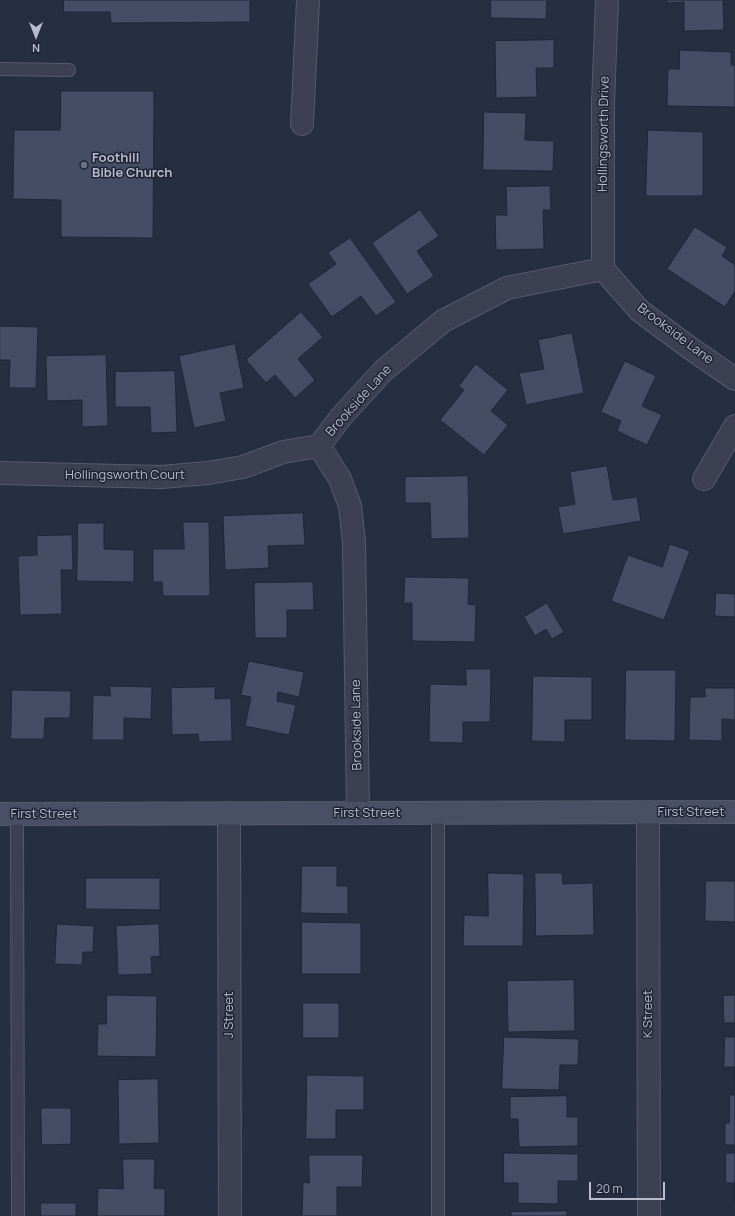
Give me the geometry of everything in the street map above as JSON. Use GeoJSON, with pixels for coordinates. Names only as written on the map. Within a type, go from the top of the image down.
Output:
{"type":"FeatureCollection","features":[{"type":"Feature","properties":{"kind":"street"},"geometry":{"type":"LineString","coordinates":[[302,124],[308,0]]}},
{"type":"Feature","properties":{"kind":"street","name":"Hollingsworth Drive"},"geometry":{"type":"LineString","coordinates":[[603,269],[603,103],[607,0]]}},
{"type":"Feature","properties":{"kind":"street","name":"Brookside Lane"},"geometry":{"type":"LineString","coordinates":[[358,813],[354,542],[350,506],[340,479],[319,446],[341,417],[383,371],[444,321],[507,288],[603,269],[640,310],[690,348],[735,379]]}},
{"type":"Feature","properties":{"kind":"street"},"geometry":{"type":"LineString","coordinates":[[704,479],[735,426]]}},
{"type":"Feature","properties":{"kind":"street","name":"Hollingsworth Court"},"geometry":{"type":"LineString","coordinates":[[0,473],[162,477],[208,474],[243,467],[283,452],[319,446]]}},
{"type":"Feature","properties":{"kind":"street","name":"K Street"},"geometry":{"type":"LineString","coordinates":[[648,812],[648,1216]]}},
{"type":"Feature","properties":{"kind":"street","name":"First Street"},"geometry":{"type":"LineString","coordinates":[[8,814],[735,812]]}},
{"type":"Feature","properties":{"kind":"street","name":"J Street"},"geometry":{"type":"LineString","coordinates":[[229,813],[230,1216]]}},
{"type":"Feature","properties":{"kind":"lane"},"geometry":{"type":"LineString","coordinates":[[0,69],[69,70]]}},
{"type":"Feature","properties":{"kind":"lane"},"geometry":{"type":"LineString","coordinates":[[438,813],[438,1216]]}},
{"type":"Feature","properties":{"kind":"lane"},"geometry":{"type":"LineString","coordinates":[[8,814],[18,1216]]}},
{"type":"Feature","properties":{"kind":"building"},"geometry":{"type":"Polygon","coordinates":[[[64,0],[250,0],[250,22],[111,23],[110,12],[64,12],[64,0]]]}},
{"type":"Feature","properties":{"kind":"building"},"geometry":{"type":"Polygon","coordinates":[[[491,0],[547,0],[546,19],[491,18],[491,0]]]}},
{"type":"Feature","properties":{"kind":"building"},"geometry":{"type":"Polygon","coordinates":[[[667,0],[723,0],[724,30],[684,31],[684,2],[667,3],[667,0]]]}},
{"type":"Feature","properties":{"kind":"building"},"geometry":{"type":"Polygon","coordinates":[[[554,40],[554,68],[536,68],[537,97],[496,98],[495,41],[554,40]]]}},
{"type":"Feature","properties":{"kind":"building"},"geometry":{"type":"Polygon","coordinates":[[[680,50],[731,52],[731,65],[735,65],[735,107],[667,106],[668,69],[679,69],[680,50]]]}},
{"type":"Feature","properties":{"kind":"building","name":"Foothill Bible Church"},"geometry":{"type":"Polygon","coordinates":[[[61,91],[154,91],[153,238],[61,237],[61,200],[13,199],[14,130],[60,130],[61,91]]]}},
{"type":"Feature","properties":{"kind":"building"},"geometry":{"type":"Polygon","coordinates":[[[484,112],[526,113],[525,140],[554,141],[553,171],[483,170],[484,112]]]}},
{"type":"Feature","properties":{"kind":"building"},"geometry":{"type":"Polygon","coordinates":[[[648,130],[703,132],[703,196],[646,196],[648,130]]]}},
{"type":"Feature","properties":{"kind":"building"},"geometry":{"type":"Polygon","coordinates":[[[550,186],[551,210],[543,210],[544,249],[496,250],[495,215],[507,215],[506,187],[550,186]]]}},
{"type":"Feature","properties":{"kind":"building"},"geometry":{"type":"Polygon","coordinates":[[[420,210],[439,236],[417,251],[434,276],[407,294],[372,243],[420,210]]]}},
{"type":"Feature","properties":{"kind":"building"},"geometry":{"type":"Polygon","coordinates":[[[695,227],[727,247],[722,256],[735,265],[735,291],[725,307],[667,269],[695,227]]]}},
{"type":"Feature","properties":{"kind":"building"},"geometry":{"type":"Polygon","coordinates":[[[350,238],[396,302],[376,316],[361,296],[332,317],[308,284],[336,264],[328,253],[350,238]]]}},
{"type":"Feature","properties":{"kind":"building"},"geometry":{"type":"Polygon","coordinates":[[[301,312],[323,337],[298,359],[315,380],[295,398],[275,375],[266,383],[246,360],[301,312]]]}},
{"type":"Feature","properties":{"kind":"building"},"geometry":{"type":"Polygon","coordinates":[[[0,326],[38,327],[36,388],[9,388],[10,360],[0,360],[0,326]]]}},
{"type":"Feature","properties":{"kind":"building"},"geometry":{"type":"Polygon","coordinates":[[[572,333],[584,393],[526,405],[519,373],[544,369],[538,340],[572,333]]]}},
{"type":"Feature","properties":{"kind":"building"},"geometry":{"type":"Polygon","coordinates":[[[235,344],[244,388],[220,393],[226,421],[194,428],[179,356],[235,344]]]}},
{"type":"Feature","properties":{"kind":"building"},"geometry":{"type":"Polygon","coordinates":[[[106,355],[108,426],[82,427],[82,400],[47,401],[46,356],[106,355]]]}},
{"type":"Feature","properties":{"kind":"building"},"geometry":{"type":"Polygon","coordinates":[[[625,361],[656,376],[642,406],[662,415],[647,445],[617,431],[621,421],[601,412],[625,361]]]}},
{"type":"Feature","properties":{"kind":"building"},"geometry":{"type":"Polygon","coordinates":[[[476,364],[508,390],[491,411],[508,425],[484,455],[440,420],[464,390],[459,386],[476,364]]]}},
{"type":"Feature","properties":{"kind":"building"},"geometry":{"type":"Polygon","coordinates":[[[175,371],[177,432],[151,433],[150,407],[115,407],[115,372],[175,371]]]}},
{"type":"Feature","properties":{"kind":"building"},"geometry":{"type":"Polygon","coordinates":[[[607,466],[613,500],[637,497],[641,521],[563,534],[558,507],[575,504],[570,472],[607,466]]]}},
{"type":"Feature","properties":{"kind":"building"},"geometry":{"type":"Polygon","coordinates":[[[468,476],[469,538],[431,539],[430,503],[405,503],[405,477],[468,476]]]}},
{"type":"Feature","properties":{"kind":"building"},"geometry":{"type":"Polygon","coordinates":[[[303,513],[305,545],[268,546],[269,568],[225,570],[223,516],[303,513]]]}},
{"type":"Feature","properties":{"kind":"building"},"geometry":{"type":"Polygon","coordinates":[[[183,522],[209,522],[210,596],[163,596],[162,582],[153,582],[153,549],[184,549],[183,522]]]}},
{"type":"Feature","properties":{"kind":"building"},"geometry":{"type":"Polygon","coordinates":[[[78,523],[104,523],[104,549],[134,550],[134,582],[77,581],[78,523]]]}},
{"type":"Feature","properties":{"kind":"building"},"geometry":{"type":"Polygon","coordinates":[[[72,535],[73,570],[61,570],[62,614],[20,615],[18,556],[37,555],[37,536],[72,535]]]}},
{"type":"Feature","properties":{"kind":"building"},"geometry":{"type":"Polygon","coordinates":[[[670,544],[690,551],[664,620],[611,601],[628,555],[662,567],[670,544]]]}},
{"type":"Feature","properties":{"kind":"building"},"geometry":{"type":"Polygon","coordinates":[[[405,577],[469,578],[468,604],[476,605],[475,642],[412,641],[412,603],[404,603],[405,577]]]}},
{"type":"Feature","properties":{"kind":"building"},"geometry":{"type":"Polygon","coordinates":[[[313,582],[314,610],[287,610],[287,638],[255,638],[254,583],[313,582]]]}},
{"type":"Feature","properties":{"kind":"building"},"geometry":{"type":"Polygon","coordinates":[[[716,593],[735,594],[735,617],[715,616],[716,593]]]}},
{"type":"Feature","properties":{"kind":"building"},"geometry":{"type":"Polygon","coordinates":[[[547,603],[564,632],[552,639],[546,629],[535,636],[524,617],[547,603]]]}},
{"type":"Feature","properties":{"kind":"building"},"geometry":{"type":"Polygon","coordinates":[[[249,661],[304,672],[299,697],[278,692],[277,701],[296,705],[289,735],[245,726],[251,697],[241,695],[249,661]]]}},
{"type":"Feature","properties":{"kind":"building"},"geometry":{"type":"Polygon","coordinates":[[[466,669],[491,669],[490,722],[463,722],[463,743],[429,742],[430,684],[466,685],[466,669]]]}},
{"type":"Feature","properties":{"kind":"building"},"geometry":{"type":"Polygon","coordinates":[[[626,670],[676,670],[675,741],[625,740],[626,670]]]}},
{"type":"Feature","properties":{"kind":"building"},"geometry":{"type":"Polygon","coordinates":[[[533,676],[592,677],[592,720],[565,720],[565,742],[532,741],[533,676]]]}},
{"type":"Feature","properties":{"kind":"building"},"geometry":{"type":"Polygon","coordinates":[[[110,686],[152,687],[151,719],[124,718],[124,740],[92,740],[93,695],[110,696],[110,686]]]}},
{"type":"Feature","properties":{"kind":"building"},"geometry":{"type":"Polygon","coordinates":[[[215,687],[215,699],[231,698],[232,741],[199,742],[198,734],[172,735],[171,688],[215,687]]]}},
{"type":"Feature","properties":{"kind":"building"},"geometry":{"type":"Polygon","coordinates":[[[705,688],[735,688],[735,720],[722,719],[722,741],[689,740],[690,697],[705,697],[705,688]]]}},
{"type":"Feature","properties":{"kind":"building"},"geometry":{"type":"Polygon","coordinates":[[[12,690],[71,691],[70,718],[45,718],[44,739],[11,739],[12,690]]]}},
{"type":"Feature","properties":{"kind":"building"},"geometry":{"type":"Polygon","coordinates":[[[302,866],[337,866],[337,886],[348,886],[348,914],[301,913],[302,866]]]}},
{"type":"Feature","properties":{"kind":"building"},"geometry":{"type":"Polygon","coordinates":[[[488,873],[524,874],[523,946],[463,946],[464,915],[488,916],[488,873]]]}},
{"type":"Feature","properties":{"kind":"building"},"geometry":{"type":"Polygon","coordinates":[[[535,873],[562,873],[563,884],[593,883],[594,935],[536,936],[535,873]]]}},
{"type":"Feature","properties":{"kind":"building"},"geometry":{"type":"Polygon","coordinates":[[[86,878],[160,878],[160,910],[86,909],[86,878]]]}},
{"type":"Feature","properties":{"kind":"building"},"geometry":{"type":"Polygon","coordinates":[[[706,881],[735,881],[735,922],[705,921],[706,881]]]}},
{"type":"Feature","properties":{"kind":"building"},"geometry":{"type":"Polygon","coordinates":[[[302,922],[361,923],[361,974],[302,974],[302,922]]]}},
{"type":"Feature","properties":{"kind":"building"},"geometry":{"type":"Polygon","coordinates":[[[57,924],[94,926],[93,952],[83,952],[82,965],[55,964],[57,924]]]}},
{"type":"Feature","properties":{"kind":"building"},"geometry":{"type":"Polygon","coordinates":[[[159,924],[160,956],[151,957],[152,974],[118,975],[116,926],[159,924]]]}},
{"type":"Feature","properties":{"kind":"building"},"geometry":{"type":"Polygon","coordinates":[[[574,980],[575,1031],[508,1032],[507,981],[574,980]]]}},
{"type":"Feature","properties":{"kind":"building"},"geometry":{"type":"Polygon","coordinates":[[[107,995],[157,996],[156,1057],[97,1056],[98,1024],[106,1024],[107,995]]]}},
{"type":"Feature","properties":{"kind":"building"},"geometry":{"type":"Polygon","coordinates":[[[735,995],[735,1023],[724,1023],[723,996],[735,995]]]}},
{"type":"Feature","properties":{"kind":"building"},"geometry":{"type":"Polygon","coordinates":[[[303,1003],[339,1003],[339,1038],[303,1038],[303,1003]]]}},
{"type":"Feature","properties":{"kind":"building"},"geometry":{"type":"Polygon","coordinates":[[[504,1037],[579,1039],[578,1065],[560,1065],[559,1090],[502,1089],[504,1037]]]}},
{"type":"Feature","properties":{"kind":"building"},"geometry":{"type":"Polygon","coordinates":[[[725,1037],[735,1037],[735,1067],[724,1067],[725,1037]]]}},
{"type":"Feature","properties":{"kind":"building"},"geometry":{"type":"Polygon","coordinates":[[[307,1075],[364,1076],[364,1110],[336,1110],[336,1139],[306,1139],[307,1075]]]}},
{"type":"Feature","properties":{"kind":"building"},"geometry":{"type":"Polygon","coordinates":[[[158,1079],[159,1143],[119,1144],[118,1080],[158,1079]]]}},
{"type":"Feature","properties":{"kind":"building"},"geometry":{"type":"Polygon","coordinates":[[[730,1095],[735,1095],[735,1145],[725,1145],[725,1123],[729,1123],[730,1095]]]}},
{"type":"Feature","properties":{"kind":"building"},"geometry":{"type":"Polygon","coordinates":[[[567,1096],[567,1117],[578,1117],[578,1146],[519,1147],[518,1119],[510,1119],[510,1097],[567,1096]]]}},
{"type":"Feature","properties":{"kind":"building"},"geometry":{"type":"Polygon","coordinates":[[[41,1108],[71,1108],[71,1144],[42,1145],[41,1108]]]}},
{"type":"Feature","properties":{"kind":"building"},"geometry":{"type":"Polygon","coordinates":[[[504,1153],[578,1154],[578,1181],[558,1181],[558,1204],[518,1203],[518,1183],[504,1183],[504,1153]]]}},
{"type":"Feature","properties":{"kind":"building"},"geometry":{"type":"Polygon","coordinates":[[[726,1153],[735,1153],[735,1183],[726,1183],[726,1153]]]}},
{"type":"Feature","properties":{"kind":"building"},"geometry":{"type":"Polygon","coordinates":[[[309,1155],[363,1155],[362,1187],[337,1187],[337,1216],[302,1216],[303,1182],[309,1183],[309,1155]]]}},
{"type":"Feature","properties":{"kind":"building"},"geometry":{"type":"Polygon","coordinates":[[[123,1159],[155,1159],[154,1188],[165,1189],[165,1216],[97,1216],[98,1188],[123,1189],[123,1159]]]}},
{"type":"Feature","properties":{"kind":"building"},"geometry":{"type":"Polygon","coordinates":[[[41,1203],[76,1203],[76,1216],[41,1216],[41,1203]]]}},
{"type":"Feature","properties":{"kind":"building"},"geometry":{"type":"Polygon","coordinates":[[[567,1211],[567,1216],[511,1216],[511,1212],[567,1211]]]}},
{"type":"Feature","properties":{"kind":"place","name":"Foothill Bible Church"},"geometry":{"type":"Point","coordinates":[84,165]}}]}
